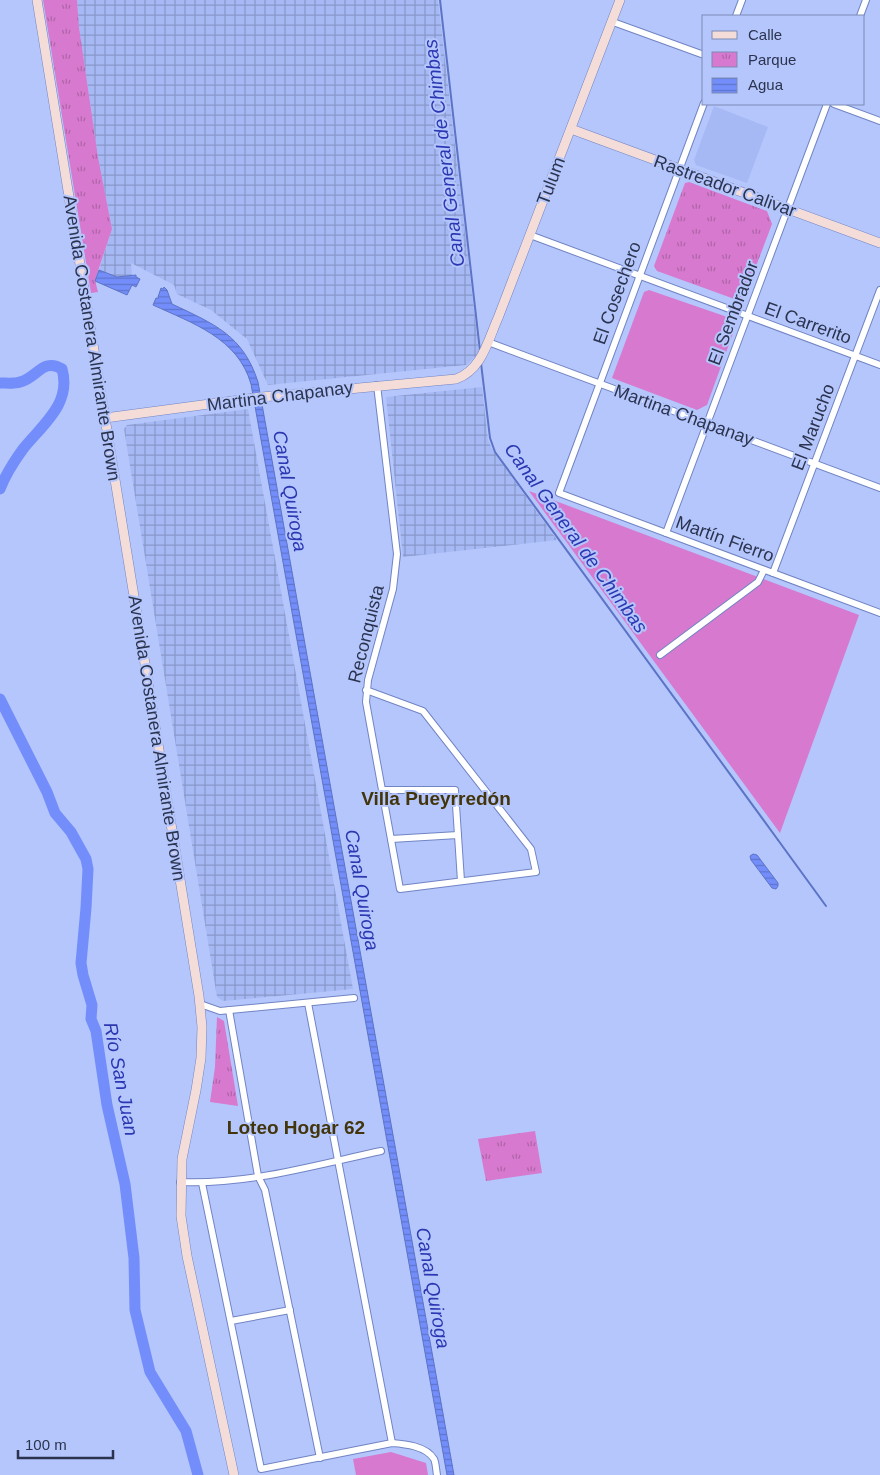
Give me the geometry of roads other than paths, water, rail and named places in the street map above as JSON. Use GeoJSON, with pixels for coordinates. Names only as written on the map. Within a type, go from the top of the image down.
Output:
{"type":"FeatureCollection","features":[{"type":"Feature","properties":{"kind":"main road","name":"Avenida Costanera Almirante Brown"},"geometry":{"type":"LineString","coordinates":[[37,0],[200,1004],[202,1038],[200,1068],[184,1143],[180,1182],[180,1208],[185,1244],[234,1475]]}},
{"type":"Feature","properties":{"kind":"main road","name":"Tulum"},"geometry":{"type":"LineString","coordinates":[[480,358],[530,235],[620,0]]}},
{"type":"Feature","properties":{"kind":"main road","name":"Rastreador Calivar"},"geometry":{"type":"LineString","coordinates":[[571,129],[880,244]]}},
{"type":"Feature","properties":{"kind":"main road","name":"Martina Chapanay"},"geometry":{"type":"LineString","coordinates":[[105,418],[257,398],[456,378],[470,371],[480,358]]}},
{"type":"Feature","properties":{"kind":"street"},"geometry":{"type":"LineString","coordinates":[[736,15],[742,0]]}},
{"type":"Feature","properties":{"kind":"street"},"geometry":{"type":"LineString","coordinates":[[860,15],[866,0]]}},
{"type":"Feature","properties":{"kind":"street"},"geometry":{"type":"LineString","coordinates":[[612,22],[702,55]]}},
{"type":"Feature","properties":{"kind":"street","name":"El Cosechero"},"geometry":{"type":"LineString","coordinates":[[559,493],[704,105]]}},
{"type":"Feature","properties":{"kind":"street","name":"El Sembrador"},"geometry":{"type":"LineString","coordinates":[[666,533],[827,105]]}},
{"type":"Feature","properties":{"kind":"street"},"geometry":{"type":"LineString","coordinates":[[837,105],[880,121]]}},
{"type":"Feature","properties":{"kind":"street","name":"El Carrerito"},"geometry":{"type":"LineString","coordinates":[[530,235],[880,365]]}},
{"type":"Feature","properties":{"kind":"street","name":"El Marucho"},"geometry":{"type":"LineString","coordinates":[[773,574],[880,290]]}},
{"type":"Feature","properties":{"kind":"street","name":"Martina Chapanay"},"geometry":{"type":"LineString","coordinates":[[488,342],[880,488]]}},
{"type":"Feature","properties":{"kind":"street","name":"Reconquista"},"geometry":{"type":"LineString","coordinates":[[377,385],[397,554],[394,590],[366,690],[366,702],[400,888],[461,881]]}},
{"type":"Feature","properties":{"kind":"street","name":"Martín Fierro"},"geometry":{"type":"LineString","coordinates":[[559,493],[880,613]]}},
{"type":"Feature","properties":{"kind":"street"},"geometry":{"type":"LineString","coordinates":[[660,655],[758,582],[764,570]]}},
{"type":"Feature","properties":{"kind":"street"},"geometry":{"type":"LineString","coordinates":[[366,690],[423,711],[532,849],[536,872],[461,881],[455,790],[382,790]]}},
{"type":"Feature","properties":{"kind":"street"},"geometry":{"type":"LineString","coordinates":[[391,839],[458,835]]}},
{"type":"Feature","properties":{"kind":"street"},"geometry":{"type":"LineString","coordinates":[[200,1004],[220,1011],[354,998]]}},
{"type":"Feature","properties":{"kind":"street"},"geometry":{"type":"LineString","coordinates":[[308,1003],[392,1443]]}},
{"type":"Feature","properties":{"kind":"street"},"geometry":{"type":"LineString","coordinates":[[229,1010],[258,1176],[265,1190],[320,1458]]}},
{"type":"Feature","properties":{"kind":"street"},"geometry":{"type":"LineString","coordinates":[[180,1182],[202,1183],[240,1180],[381,1151]]}},
{"type":"Feature","properties":{"kind":"street"},"geometry":{"type":"LineString","coordinates":[[202,1183],[261,1469],[392,1443],[413,1446],[426,1452],[435,1460],[437,1475]]}},
{"type":"Feature","properties":{"kind":"street"},"geometry":{"type":"LineString","coordinates":[[231,1321],[290,1310]]}},
{"type":"Feature","properties":{"kind":"water"},"geometry":{"type":"Polygon","coordinates":[[[99,270],[117,277],[136,275],[140,279],[136,287],[132,285],[127,295],[95,281],[99,270]]]}},
{"type":"Feature","properties":{"kind":"water"},"geometry":{"type":"Polygon","coordinates":[[[164,287],[172,304],[214,325],[235,342],[252,366],[258,382],[454,1475],[447,1475],[251,384],[245,368],[225,344],[198,326],[153,305],[156,298],[159,298],[161,288],[163,289],[164,287]]]}},
{"type":"Feature","properties":{"kind":"water"},"geometry":{"type":"Polygon","coordinates":[[[753,854],[757,855],[778,883],[776,889],[772,888],[751,860],[750,856],[753,854]]]}},
{"type":"Feature","properties":{"kind":"waterway","name":"Canal General de Chimbas"},"geometry":{"type":"LineString","coordinates":[[440,0],[480,351]]}},
{"type":"Feature","properties":{"kind":"waterway","name":"Canal General de Chimbas"},"geometry":{"type":"LineString","coordinates":[[481,363],[490,438],[495,452],[778,840]]}},
{"type":"Feature","properties":{"kind":"waterway","name":"Río San Juan"},"geometry":{"type":"LineString","coordinates":[[0,383],[15,383],[26,380],[45,367],[50,366],[62,369],[64,382],[63,393],[59,403],[20,453],[0,489]]}},
{"type":"Feature","properties":{"kind":"waterway","name":"Río San Juan"},"geometry":{"type":"LineString","coordinates":[[0,699],[47,792],[55,813],[71,832],[86,859],[88,869],[81,963],[92,1005],[91,1019],[96,1031],[107,1105],[125,1184],[134,1258],[135,1310],[150,1372],[186,1431],[198,1475]]}},
{"type":"Feature","properties":{"kind":"waterway","name":"Canal General de Chimbas"},"geometry":{"type":"LineString","coordinates":[[778,840],[826,906]]}},
{"type":"Feature","properties":{"kind":"district","name":"Villa Pueyrredón"},"geometry":{"type":"Point","coordinates":[436,798]}},
{"type":"Feature","properties":{"kind":"district","name":"Loteo Hogar 62"},"geometry":{"type":"Point","coordinates":[296,1127]}},
{"type":"Feature","properties":{"kind":"water label","name":"Canal Quiroga"},"geometry":{"type":"Point","coordinates":[290,491]}},
{"type":"Feature","properties":{"kind":"water label","name":"Canal Quiroga"},"geometry":{"type":"Point","coordinates":[362,890]}},
{"type":"Feature","properties":{"kind":"water label","name":"Canal Quiroga"},"geometry":{"type":"Point","coordinates":[433,1288]}}]}
